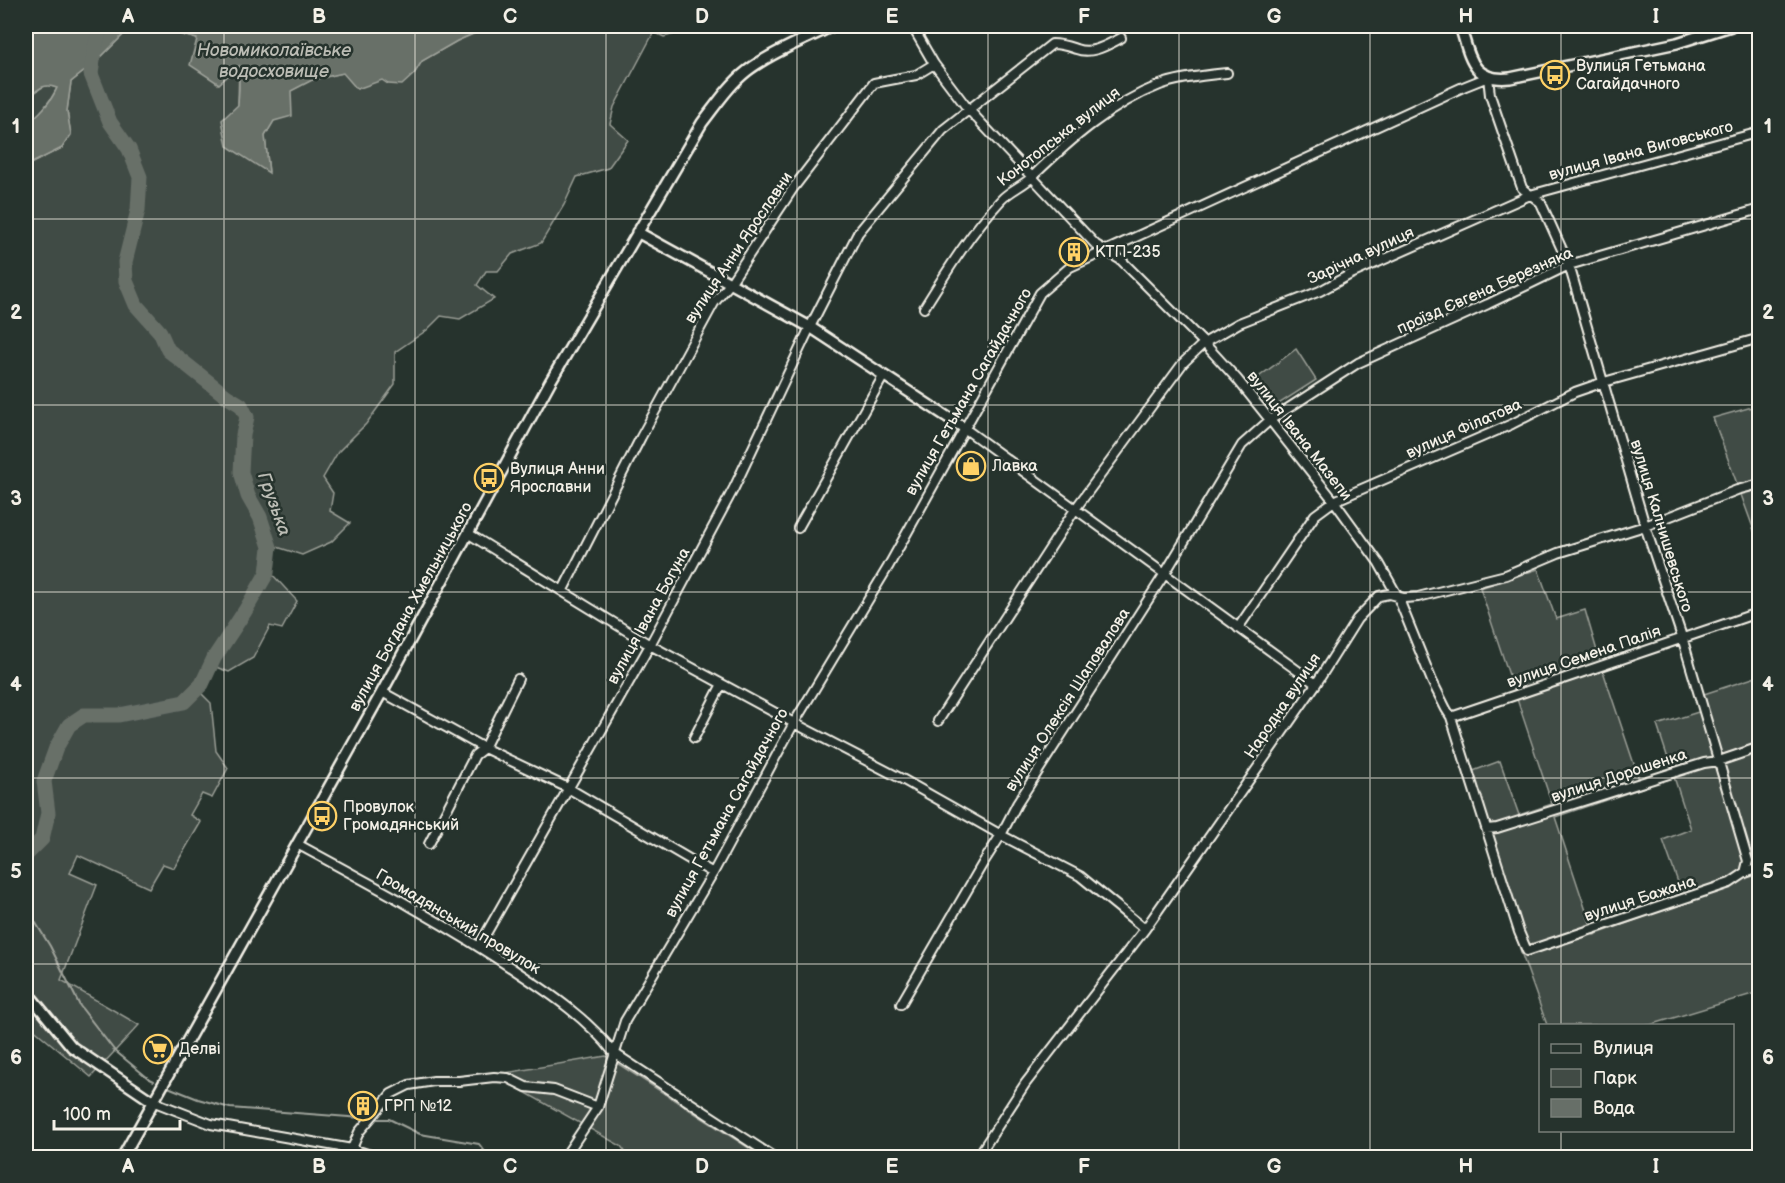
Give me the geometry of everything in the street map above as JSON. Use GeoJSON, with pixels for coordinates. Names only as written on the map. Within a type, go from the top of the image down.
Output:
{"type":"FeatureCollection","features":[{"type":"Feature","properties":{"kind":"street","name":"вулиця Богдана Хмельницького"},"geometry":{"type":"LineString","coordinates":[[122,1158],[382,692],[550,382],[702,123],[727,91],[747,71],[833,26]]}},
{"type":"Feature","properties":{"kind":"street","name":"вулиця Івана Мазепи"},"geometry":{"type":"LineString","coordinates":[[912,26],[934,64],[968,109],[1096,245],[1121,260],[1204,343],[1237,380],[1334,501],[1379,563],[1398,597],[1432,681],[1451,717],[1527,951]]}},
{"type":"Feature","properties":{"kind":"street"},"geometry":{"type":"LineString","coordinates":[[1460,26],[1476,68],[1488,77]]}},
{"type":"Feature","properties":{"kind":"street","name":"вулиця Гетьмана Сагайдачного"},"geometry":{"type":"LineString","coordinates":[[564,1158],[598,1107],[626,1021],[713,873],[794,723],[888,567],[1040,293],[1070,267],[1488,77],[1510,78],[1666,45],[1731,26]]}},
{"type":"Feature","properties":{"kind":"street","name":"вулиця Івана Богуна"},"geometry":{"type":"LineString","coordinates":[[479,946],[650,645],[734,488],[810,327],[858,233],[943,130],[1052,44],[1060,44],[1078,51],[1088,51],[1096,50],[1121,38]]}},
{"type":"Feature","properties":{"kind":"street","name":"вулиця Анни Ярославни"},"geometry":{"type":"LineString","coordinates":[[563,591],[714,303],[729,285],[794,187],[874,83],[916,75],[934,64]]}},
{"type":"Feature","properties":{"kind":"street","name":"Конотопська вулиця"},"geometry":{"type":"LineString","coordinates":[[924,308],[947,272],[1002,198],[1032,178],[1055,153],[1120,103],[1162,84],[1227,73]]}},
{"type":"Feature","properties":{"kind":"street","name":"вулиця Калнишевського"},"geometry":{"type":"LineString","coordinates":[[1488,77],[1490,95],[1522,188],[1541,203],[1569,265],[1645,526],[1682,637],[1748,861],[1745,873]]}},
{"type":"Feature","properties":{"kind":"street","name":"вулиця Івана Виговського"},"geometry":{"type":"LineString","coordinates":[[1530,195],[1760,132]]}},
{"type":"Feature","properties":{"kind":"street","name":"Зарічна вулиця"},"geometry":{"type":"LineString","coordinates":[[1204,343],[1239,323],[1320,291],[1351,274],[1530,195]]}},
{"type":"Feature","properties":{"kind":"street","name":"проїзд Євгена Березняка"},"geometry":{"type":"LineString","coordinates":[[1270,420],[1358,363],[1569,265],[1760,209]]}},
{"type":"Feature","properties":{"kind":"street"},"geometry":{"type":"LineString","coordinates":[[637,232],[729,285],[810,327],[964,428],[1316,684]]}},
{"type":"Feature","properties":{"kind":"street","name":"вулиця Філатова"},"geometry":{"type":"LineString","coordinates":[[1238,628],[1315,515],[1334,501],[1512,424],[1575,392],[1760,338]]}},
{"type":"Feature","properties":{"kind":"street"},"geometry":{"type":"LineString","coordinates":[[938,721],[1076,508],[1183,363],[1204,343]]}},
{"type":"Feature","properties":{"kind":"street"},"geometry":{"type":"LineString","coordinates":[[798,528],[884,375]]}},
{"type":"Feature","properties":{"kind":"street","name":"вулиця Олексія Шаповалова"},"geometry":{"type":"LineString","coordinates":[[901,1004],[1001,836],[1017,804],[1164,575],[1242,445],[1270,420]]}},
{"type":"Feature","properties":{"kind":"street","name":"Народна вулиця"},"geometry":{"type":"LineString","coordinates":[[977,1158],[1025,1083],[1145,928],[1316,684],[1358,619],[1380,596],[1389,594],[1398,597],[1418,597],[1506,575],[1558,553],[1645,526],[1737,490],[1760,484]]}},
{"type":"Feature","properties":{"kind":"street"},"geometry":{"type":"LineString","coordinates":[[469,534],[650,645],[902,779],[1001,836],[1080,876],[1145,928]]}},
{"type":"Feature","properties":{"kind":"street","name":"вулиця Семена Палія"},"geometry":{"type":"LineString","coordinates":[[1451,717],[1760,612]]}},
{"type":"Feature","properties":{"kind":"street"},"geometry":{"type":"LineString","coordinates":[[429,844],[475,755],[484,747],[519,679]]}},
{"type":"Feature","properties":{"kind":"street"},"geometry":{"type":"LineString","coordinates":[[694,738],[722,684]]}},
{"type":"Feature","properties":{"kind":"street"},"geometry":{"type":"LineString","coordinates":[[382,692],[484,747],[568,788],[713,873]]}},
{"type":"Feature","properties":{"kind":"street","name":"вулиця Дорошенка"},"geometry":{"type":"LineString","coordinates":[[1487,829],[1497,828],[1760,747]]}},
{"type":"Feature","properties":{"kind":"street","name":"Громадянський провулок"},"geometry":{"type":"LineString","coordinates":[[297,844],[479,946],[551,994],[603,1038],[614,1053],[775,1158]]}},
{"type":"Feature","properties":{"kind":"street","name":"вулиця Бажана"},"geometry":{"type":"LineString","coordinates":[[1527,951],[1730,883],[1745,873],[1760,868]]}},
{"type":"Feature","properties":{"kind":"street"},"geometry":{"type":"LineString","coordinates":[[26,991],[72,1047],[152,1101],[211,1124],[352,1149],[380,1158]]}},
{"type":"Feature","properties":{"kind":"street"},"geometry":{"type":"LineString","coordinates":[[348,1158],[359,1132],[391,1094],[408,1085],[434,1081],[508,1078],[526,1087],[554,1090],[598,1107]]}},
{"type":"Feature","properties":{"kind":"green space"},"geometry":{"type":"Polygon","coordinates":[[[132,26],[151,26],[197,39],[218,84],[239,65],[238,105],[269,172],[265,136],[290,91],[312,80],[343,73],[382,80],[414,74],[422,61],[457,41],[491,26],[686,26],[682,32],[664,37],[654,32],[614,107],[610,124],[628,140],[608,168],[577,177],[564,205],[541,243],[512,254],[498,271],[486,271],[477,285],[494,299],[460,319],[441,316],[427,330],[395,352],[395,384],[366,424],[338,452],[323,478],[333,493],[330,511],[350,523],[331,542],[302,555],[274,546],[271,573],[297,601],[282,629],[270,626],[253,658],[229,672],[213,666],[200,692],[211,703],[216,751],[228,768],[212,798],[202,794],[190,815],[201,822],[174,868],[163,864],[149,888],[78,855],[70,873],[97,885],[61,980],[139,1025],[91,1077],[26,1023],[26,166],[62,148],[71,135],[67,111],[71,82],[96,62],[132,26]]]}},
{"type":"Feature","properties":{"kind":"green space"},"geometry":{"type":"Polygon","coordinates":[[[48,85],[57,88],[51,99],[26,125],[26,100],[48,85]]]}},
{"type":"Feature","properties":{"kind":"green space"},"geometry":{"type":"Polygon","coordinates":[[[1296,349],[1316,380],[1274,407],[1256,379],[1296,349]]]}},
{"type":"Feature","properties":{"kind":"green space"},"geometry":{"type":"Polygon","coordinates":[[[1759,405],[1759,544],[1713,418],[1759,405]]]}},
{"type":"Feature","properties":{"kind":"green space"},"geometry":{"type":"Polygon","coordinates":[[[1538,569],[1556,619],[1585,610],[1642,788],[1555,817],[1594,935],[1685,902],[1663,840],[1691,829],[1657,725],[1708,709],[1704,694],[1759,676],[1759,992],[1653,1024],[1547,1024],[1521,952],[1465,774],[1500,761],[1519,815],[1552,804],[1480,588],[1538,569]]]}},
{"type":"Feature","properties":{"kind":"green space"},"geometry":{"type":"Polygon","coordinates":[[[606,1056],[763,1157],[629,1157],[621,1146],[494,1075],[606,1056]]]}},
{"type":"Feature","properties":{"kind":"water"},"geometry":{"type":"Polygon","coordinates":[[[26,26],[132,26],[96,62],[71,82],[67,111],[71,134],[62,148],[26,166],[26,125],[44,108],[57,88],[43,87],[26,99],[26,26]]]}},
{"type":"Feature","properties":{"kind":"water","name":"Новомиколаївське водосховище"},"geometry":{"type":"Polygon","coordinates":[[[151,26],[308,28],[319,26],[491,26],[457,41],[422,61],[414,74],[402,85],[388,84],[382,80],[357,89],[343,73],[312,80],[291,91],[292,116],[274,121],[265,136],[269,173],[227,146],[222,120],[238,105],[239,66],[219,84],[190,65],[197,39],[151,26]]]}},
{"type":"Feature","properties":{"kind":"waterway","name":"Грузька"},"geometry":{"type":"LineString","coordinates":[[26,855],[42,839],[48,813],[44,781],[56,748],[69,725],[84,715],[119,715],[184,702],[202,684],[214,658],[267,573],[270,547],[260,517],[248,496],[241,472],[243,435],[247,417],[241,405],[226,396],[168,350],[160,332],[136,305],[126,281],[125,262],[138,210],[140,177],[129,149],[110,122],[91,74],[101,26]]}},
{"type":"Feature","properties":{"kind":"waterway"},"geometry":{"type":"LineString","coordinates":[[26,907],[50,946],[80,1006],[114,1050],[154,1081]]}},
{"type":"Feature","properties":{"kind":"waterway"},"geometry":{"type":"LineString","coordinates":[[168,1087],[230,1108],[362,1118]]}},
{"type":"Feature","properties":{"kind":"waterway"},"geometry":{"type":"LineString","coordinates":[[378,1119],[389,1119],[420,1134],[479,1144],[490,1158]]}},
{"type":"Feature","properties":{"kind":"place","name":"Вулиця Гетьмана Сагайдачного"},"geometry":{"type":"Point","coordinates":[1555,75]}},
{"type":"Feature","properties":{"kind":"place","name":"КТП-235"},"geometry":{"type":"Point","coordinates":[1074,252]}},
{"type":"Feature","properties":{"kind":"place","name":"Лавка"},"geometry":{"type":"Point","coordinates":[971,466]}},
{"type":"Feature","properties":{"kind":"place","name":"Вулиця Анни Ярославни"},"geometry":{"type":"Point","coordinates":[489,478]}},
{"type":"Feature","properties":{"kind":"place","name":"Провулок Громадянський"},"geometry":{"type":"Point","coordinates":[322,816]}},
{"type":"Feature","properties":{"kind":"place","name":"Делві"},"geometry":{"type":"Point","coordinates":[158,1049]}},
{"type":"Feature","properties":{"kind":"place","name":"ГРП №12"},"geometry":{"type":"Point","coordinates":[363,1106]}}]}
